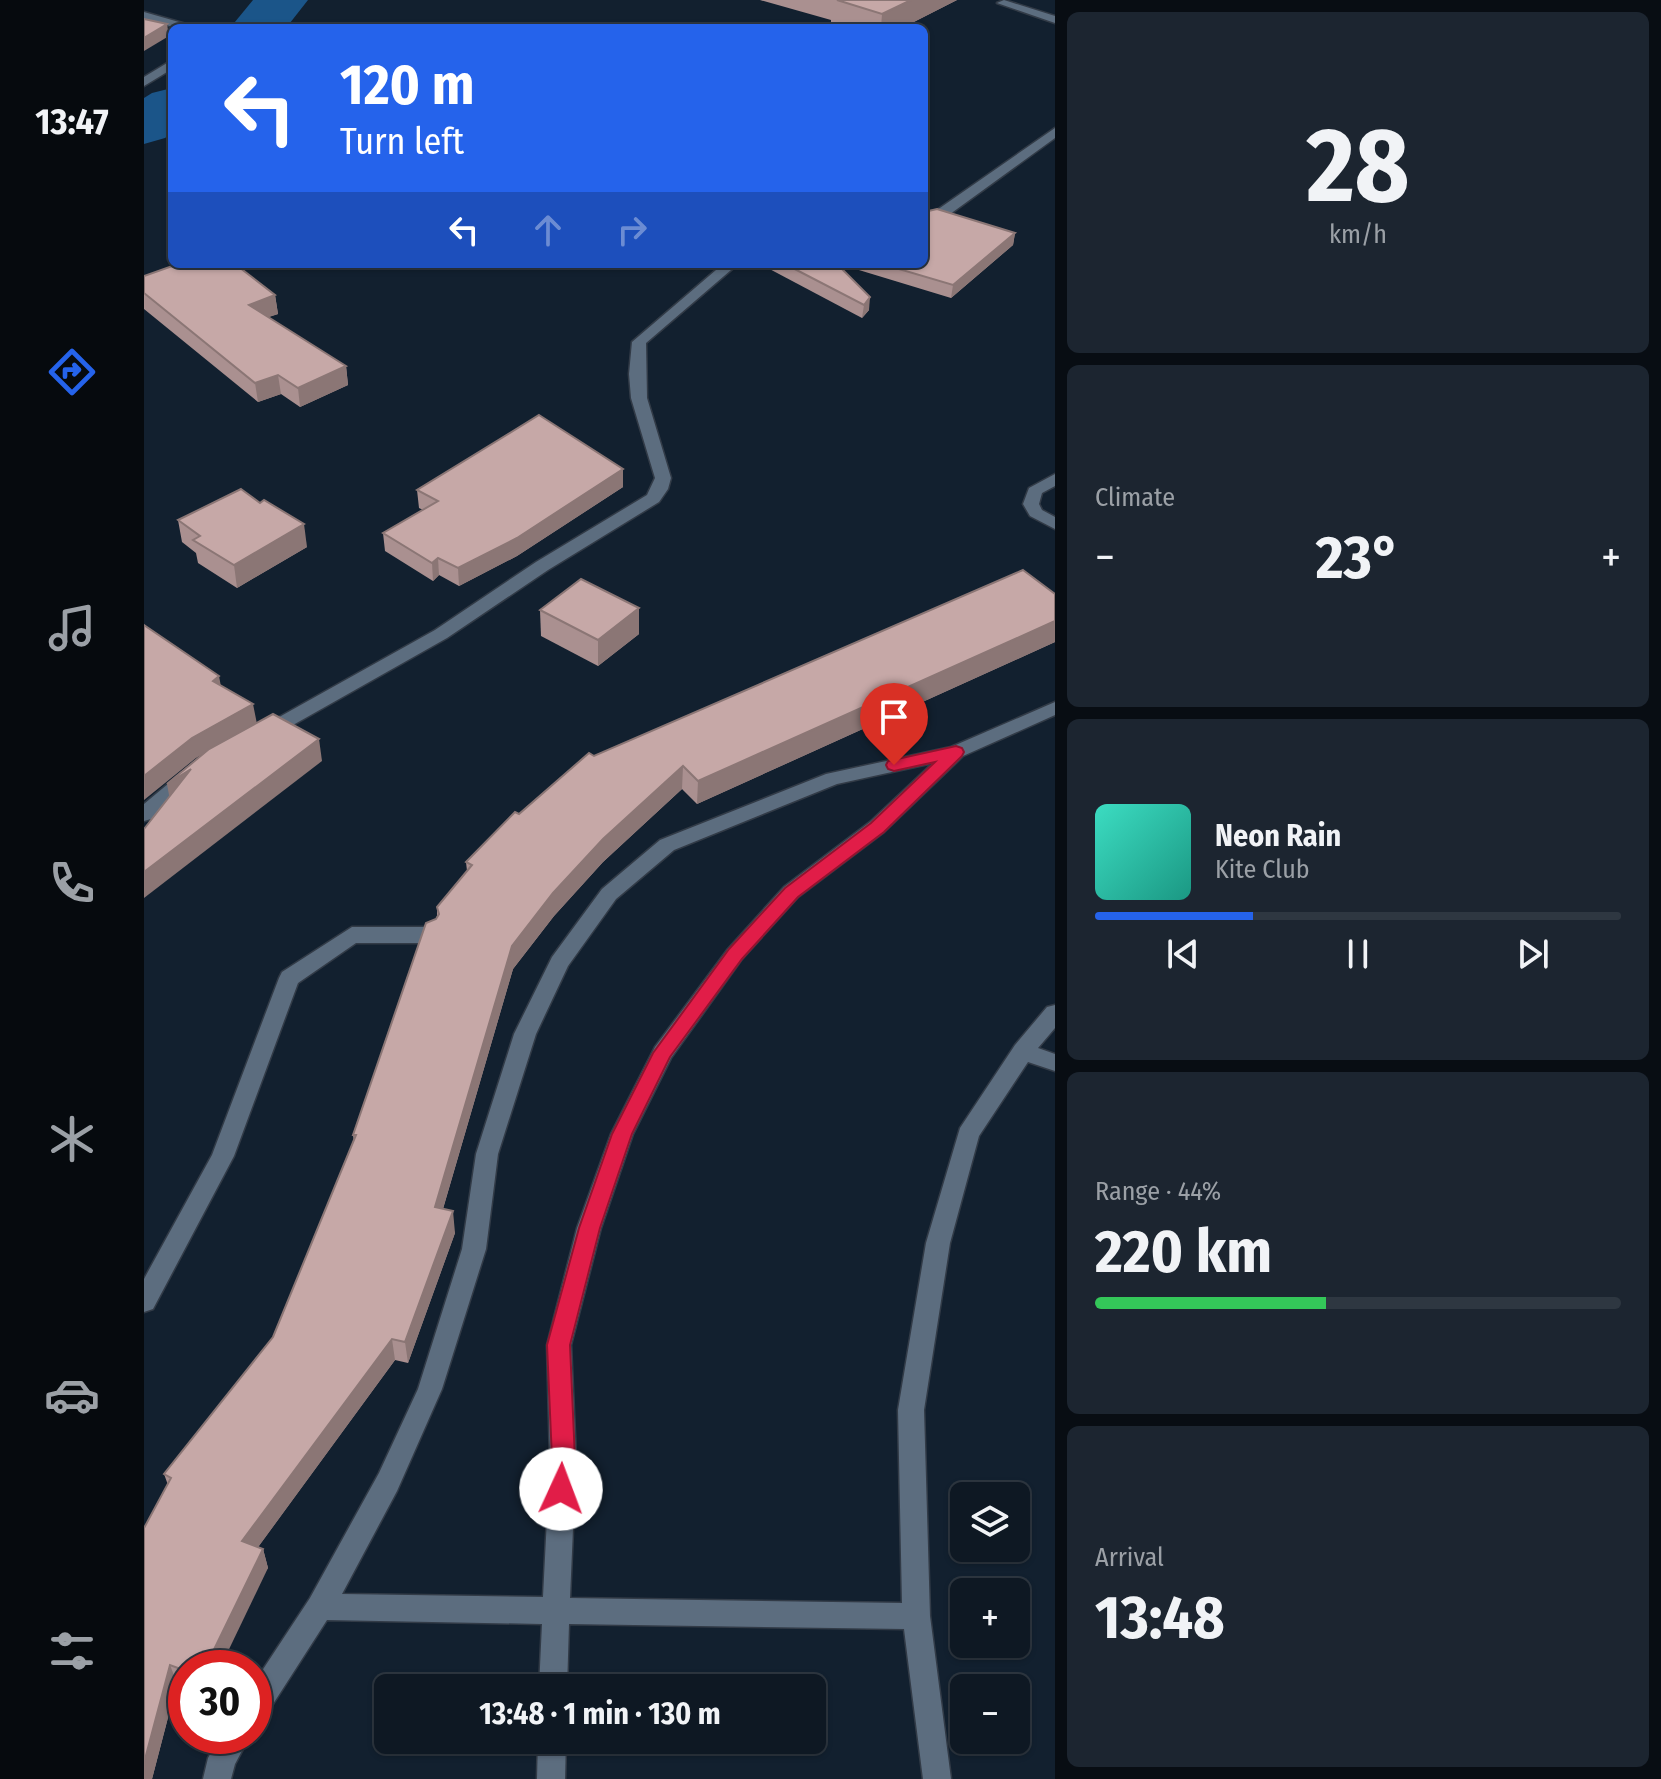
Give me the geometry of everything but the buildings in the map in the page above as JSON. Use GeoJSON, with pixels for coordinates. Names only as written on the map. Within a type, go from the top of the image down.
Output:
{"type":"FeatureCollection","features":[{"type":"Feature","properties":{"kind":"street"},"geometry":{"type":"LineString","coordinates":[[1003,3],[1055,20]]}},
{"type":"Feature","properties":{"kind":"street"},"geometry":{"type":"LineString","coordinates":[[144,15],[175,24]]}},
{"type":"Feature","properties":{"kind":"street"},"geometry":{"type":"LineString","coordinates":[[144,82],[168,67]]}},
{"type":"Feature","properties":{"kind":"street"},"geometry":{"type":"LineString","coordinates":[[928,216],[941,214],[1055,132]]}},
{"type":"Feature","properties":{"kind":"street"},"geometry":{"type":"LineString","coordinates":[[242,745],[441,634],[501,592],[656,496],[663,483],[662,471],[641,405],[635,367],[639,342],[726,268]]}},
{"type":"Feature","properties":{"kind":"street"},"geometry":{"type":"LineString","coordinates":[[1055,479],[1035,491],[1031,504],[1036,513],[1055,524]]}},
{"type":"Feature","properties":{"kind":"street"},"geometry":{"type":"LineString","coordinates":[[272,1680],[320,1607],[388,1482],[430,1389],[474,1249],[487,1154],[525,1034],[567,951],[609,894],[667,845],[833,779],[956,752],[1055,708]]}},
{"type":"Feature","properties":{"kind":"street"},"geometry":{"type":"LineString","coordinates":[[553,1674],[563,1459],[559,1345],[589,1228],[622,1134],[663,1053],[735,954],[791,892],[877,827],[956,752]]}},
{"type":"Feature","properties":{"kind":"street"},"geometry":{"type":"LineString","coordinates":[[144,814],[205,764]]}},
{"type":"Feature","properties":{"kind":"street"},"geometry":{"type":"LineString","coordinates":[[144,1302],[223,1156],[289,978],[352,935],[428,935]]}},
{"type":"Feature","properties":{"kind":"street"},"geometry":{"type":"LineString","coordinates":[[937,1779],[916,1616],[911,1410],[938,1243],[968,1134],[1023,1051],[1055,1013]]}},
{"type":"Feature","properties":{"kind":"street"},"geometry":{"type":"LineString","coordinates":[[1023,1051],[1055,1063]]}},
{"type":"Feature","properties":{"kind":"street"},"geometry":{"type":"LineString","coordinates":[[320,1607],[916,1616]]}},
{"type":"Feature","properties":{"kind":"street"},"geometry":{"type":"LineString","coordinates":[[217,1779],[225,1754]]}},
{"type":"Feature","properties":{"kind":"street"},"geometry":{"type":"LineString","coordinates":[[551,1779],[552,1754]]}},
{"type":"Feature","properties":{"kind":"waterway"},"geometry":{"type":"LineString","coordinates":[[261,24],[282,0]]}},
{"type":"Feature","properties":{"kind":"waterway"},"geometry":{"type":"LineString","coordinates":[[144,126],[168,108]]}},
{"type":"Feature","properties":{"kind":"route"},"geometry":{"type":"LineString","coordinates":[[561,1489],[563,1459],[559,1345],[589,1228],[622,1134],[663,1053],[735,954],[791,892],[877,827],[956,752],[894,765]]}}]}
